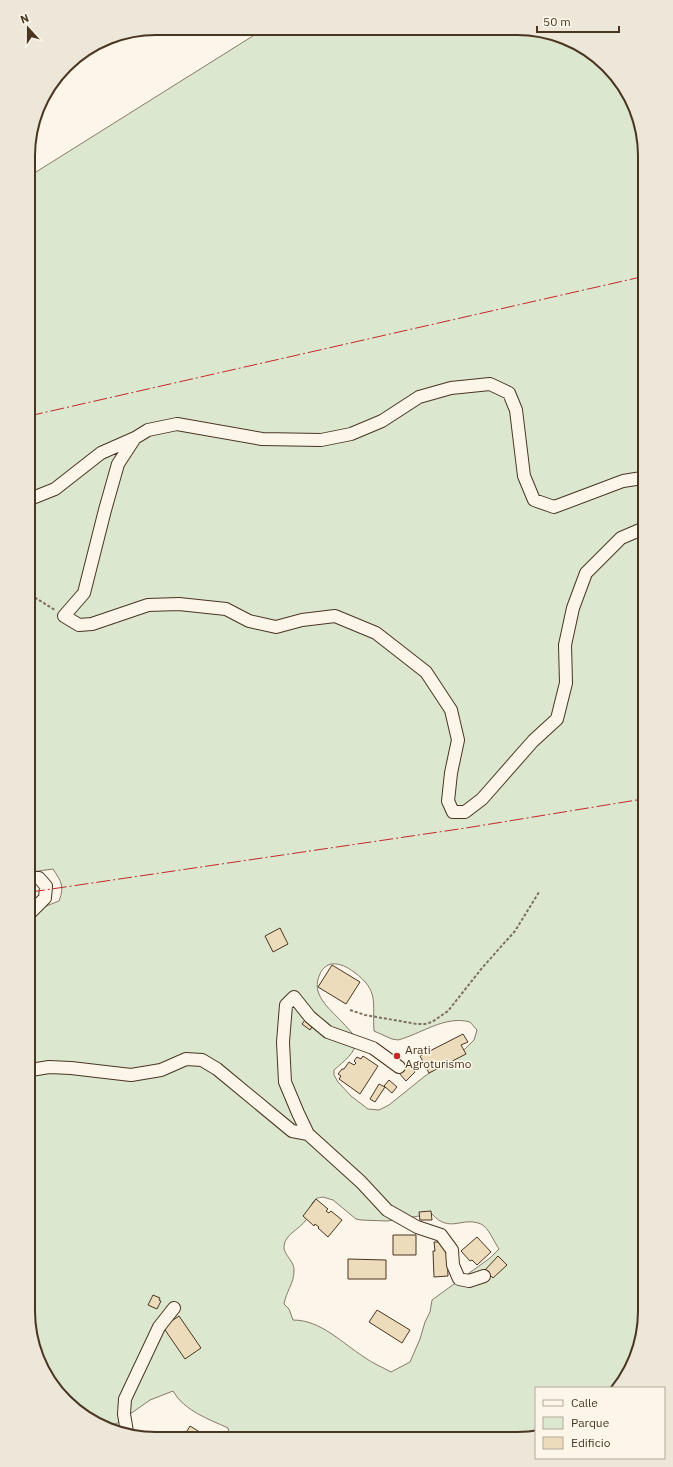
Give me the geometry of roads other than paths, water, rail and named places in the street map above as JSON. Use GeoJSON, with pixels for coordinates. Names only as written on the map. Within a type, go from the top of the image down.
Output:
{"type":"FeatureCollection","features":[{"type":"Feature","properties":{"kind":"lane"},"geometry":{"type":"LineString","coordinates":[[35,497],[55,488],[101,453],[136,438],[148,430],[177,424],[262,439],[321,440],[351,434],[382,421],[419,397],[451,388],[490,384],[509,393],[516,410],[524,476],[534,500],[554,506],[623,481],[638,479]]}},
{"type":"Feature","properties":{"kind":"lane"},"geometry":{"type":"LineString","coordinates":[[136,438],[118,464],[104,510],[84,593],[64,616],[79,625],[92,624],[148,605],[179,604],[226,609],[249,621],[276,628],[302,620],[335,616],[376,633],[426,672],[451,710],[458,740],[451,773],[448,801],[453,812],[465,812],[482,799],[533,741],[557,719],[566,683],[565,645],[573,608],[586,573],[621,538],[638,531]]}},
{"type":"Feature","properties":{"kind":"lane"},"geometry":{"type":"LineString","coordinates":[[35,878],[39,878],[46,886],[45,898],[35,908]]}},
{"type":"Feature","properties":{"kind":"lane"},"geometry":{"type":"LineString","coordinates":[[399,1067],[373,1048],[328,1032],[310,1017],[294,996],[286,1005],[283,1042],[285,1082],[308,1134],[361,1182],[387,1210],[417,1227],[441,1235],[452,1250],[453,1265],[460,1279],[469,1281],[484,1276]]}},
{"type":"Feature","properties":{"kind":"lane"},"geometry":{"type":"LineString","coordinates":[[35,1069],[49,1067],[71,1068],[131,1075],[161,1070],[186,1059],[202,1060],[217,1070],[292,1131],[308,1134]]}},
{"type":"Feature","properties":{"kind":"lane"},"geometry":{"type":"LineString","coordinates":[[126,1429],[124,1414],[125,1398],[159,1327],[174,1308]]}},
{"type":"Feature","properties":{"kind":"place","name":"Arati Agroturismo"},"geometry":{"type":"Point","coordinates":[397,1056]}}]}
